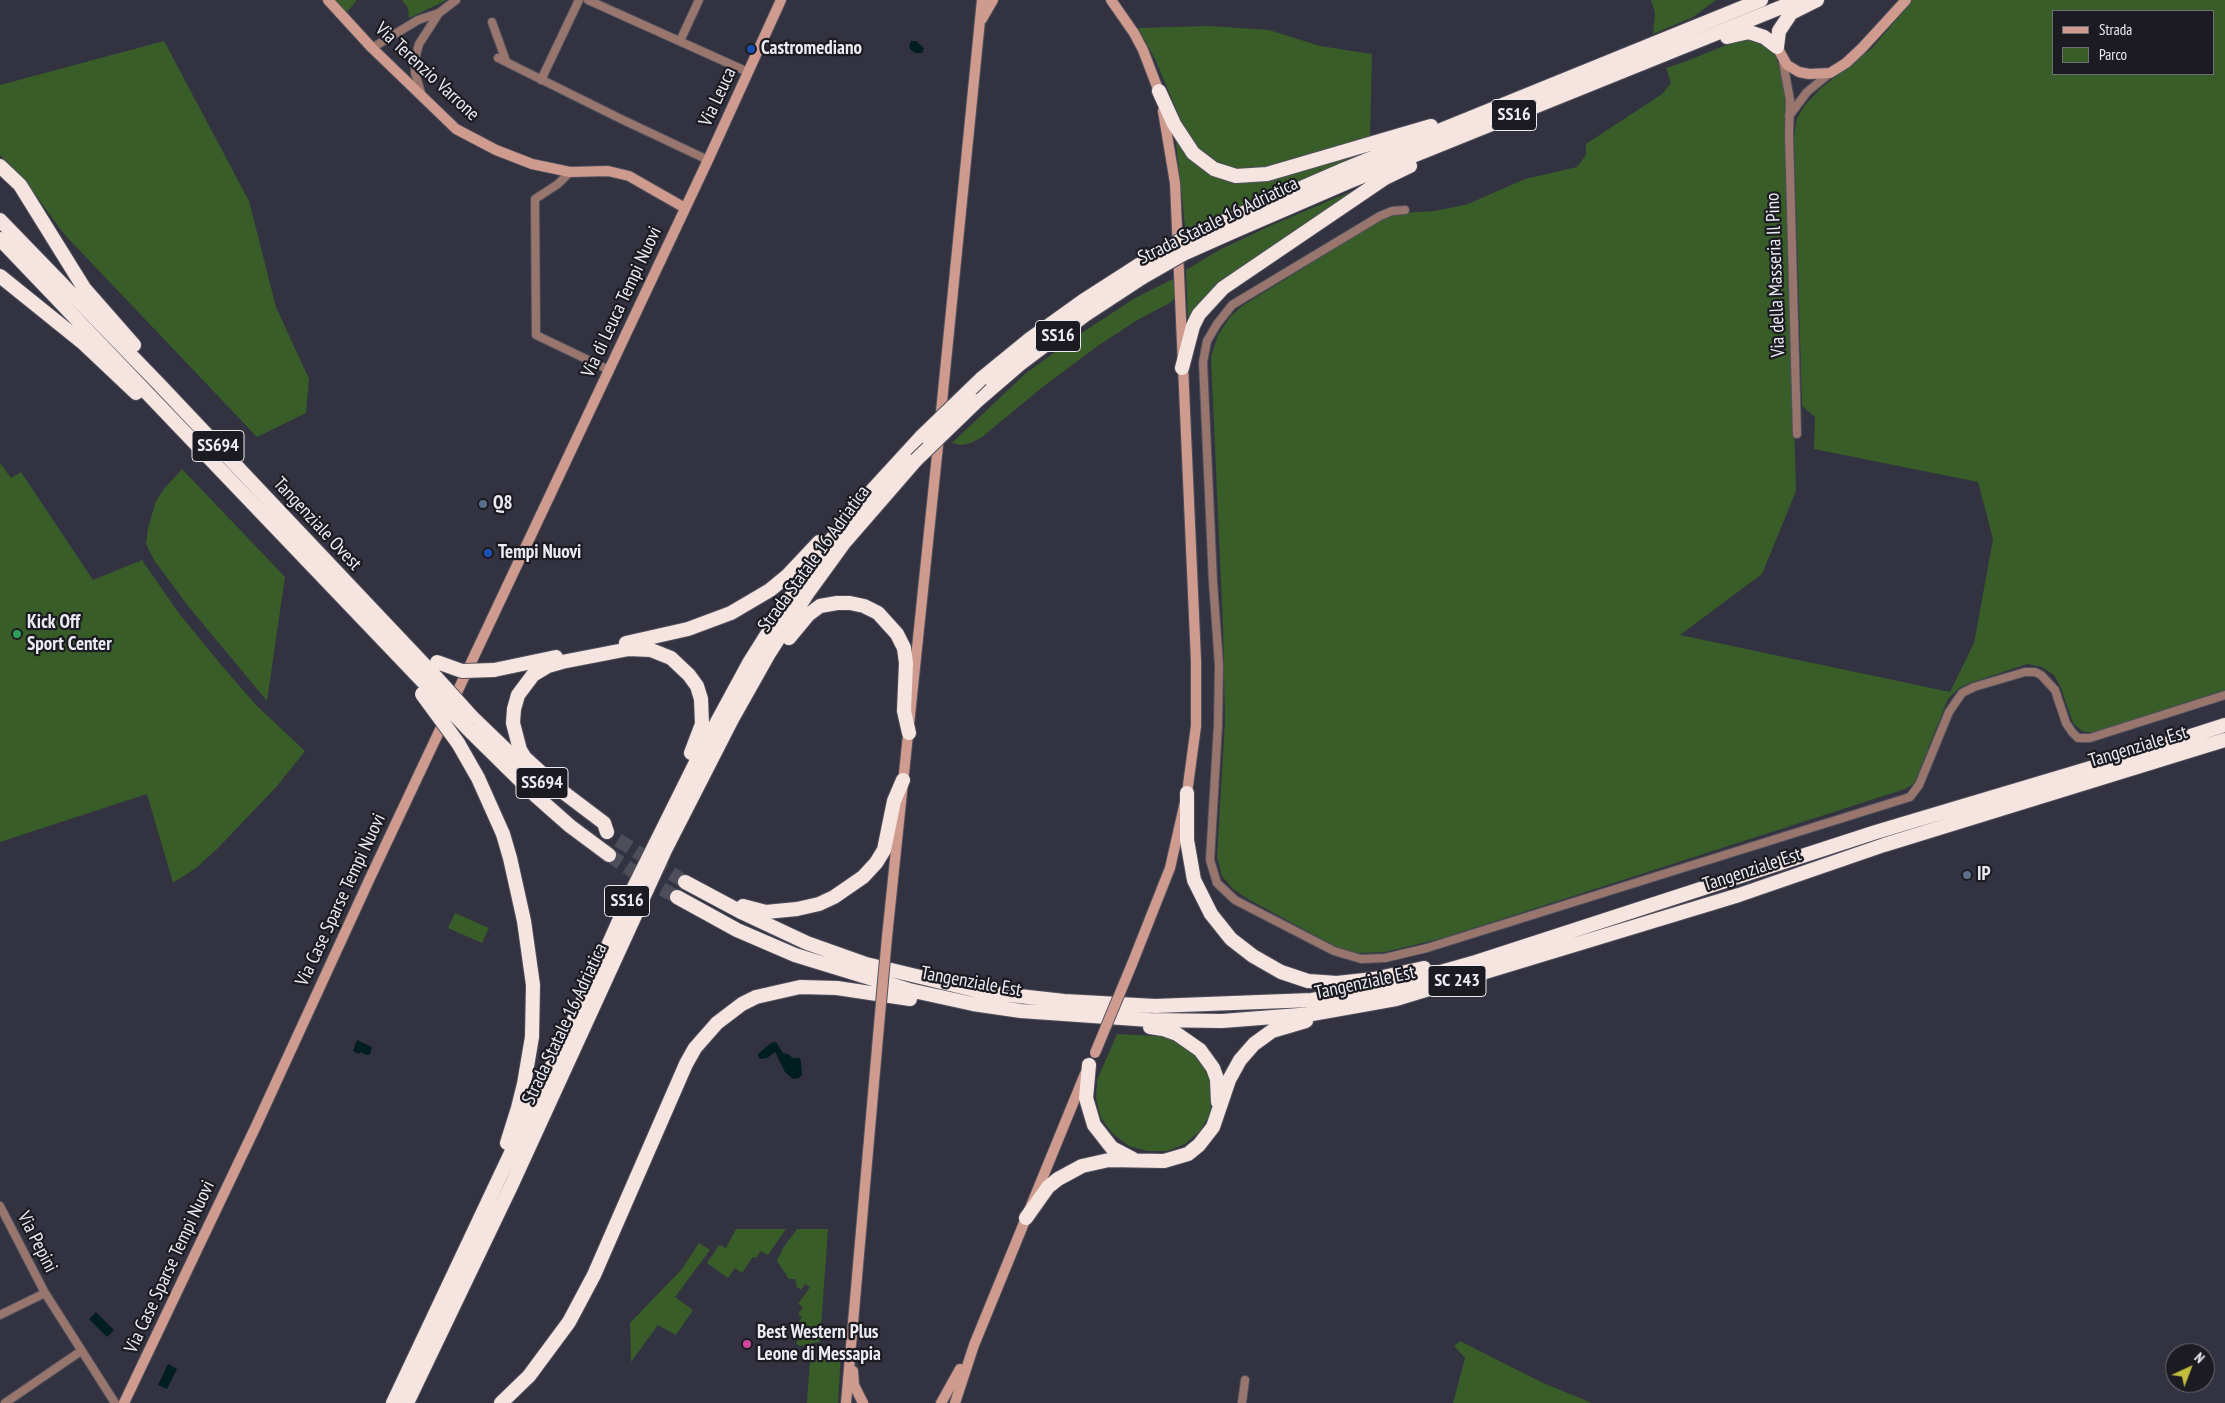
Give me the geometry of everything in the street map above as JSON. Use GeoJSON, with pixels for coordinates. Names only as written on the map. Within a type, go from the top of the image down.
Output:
{"type":"FeatureCollection","features":[{"type":"Feature","properties":{"kind":"highway"},"geometry":{"type":"LineString","coordinates":[[1708,20],[1718,10],[1743,0]]}},
{"type":"Feature","properties":{"kind":"highway","name":"Strada Statale 16 Adriatica"},"geometry":{"type":"LineString","coordinates":[[393,1403],[594,977],[634,887],[704,746],[749,663],[788,600],[827,545],[910,456],[1020,364],[1179,241],[1226,228],[1467,127],[1708,20],[1761,0]]}},
{"type":"Feature","properties":{"kind":"highway","name":"Strada Statale 16 Adriatica"},"geometry":{"type":"LineString","coordinates":[[1467,127],[1651,59],[1799,0]]}},
{"type":"Feature","properties":{"kind":"highway"},"geometry":{"type":"LineString","coordinates":[[1779,53],[1779,31],[1791,13],[1817,0]]}},
{"type":"Feature","properties":{"kind":"highway"},"geometry":{"type":"LineString","coordinates":[[1651,59],[1671,58],[1740,32],[1757,34],[1779,53]]}},
{"type":"Feature","properties":{"kind":"highway"},"geometry":{"type":"LineString","coordinates":[[1159,91],[1174,124],[1193,153],[1214,169],[1236,176],[1267,174],[1452,120],[1467,127],[1461,140],[1385,178],[1223,288],[1199,314],[1193,326],[1182,368]]}},
{"type":"Feature","properties":{"kind":"highway"},"geometry":{"type":"LineString","coordinates":[[0,166],[20,185],[84,288],[148,360],[158,383]]}},
{"type":"Feature","properties":{"kind":"highway","name":"Tangenziale Ovest"},"geometry":{"type":"LineString","coordinates":[[0,220],[331,565],[430,680],[536,796],[570,826],[609,855]]}},
{"type":"Feature","properties":{"kind":"highway","name":"Tangenziale Ovest"},"geometry":{"type":"LineString","coordinates":[[0,239],[340,594],[430,680]]}},
{"type":"Feature","properties":{"kind":"highway","name":"Strada Statale 16 Adriatica"},"geometry":{"type":"LineString","coordinates":[[407,1403],[512,1184],[669,843],[719,744],[778,640],[844,543],[910,456],[922,436],[980,379],[1030,339],[1083,301],[1141,271]]}},
{"type":"Feature","properties":{"kind":"highway"},"geometry":{"type":"LineString","coordinates":[[0,276],[82,342],[167,422],[199,446]]}},
{"type":"Feature","properties":{"kind":"highway"},"geometry":{"type":"LineString","coordinates":[[457,1269],[468,1228],[512,1131],[532,1037],[533,1008],[530,962],[510,858],[491,806],[458,743],[430,680],[462,671],[494,670],[679,631],[709,622],[749,603],[787,576],[808,555],[862,490],[890,461],[910,456]]}},
{"type":"Feature","properties":{"kind":"highway"},"geometry":{"type":"LineString","coordinates":[[669,843],[680,830],[741,714],[764,677],[795,629],[808,614],[820,606],[837,602],[864,606],[878,613],[897,634],[904,648],[906,663],[904,711],[909,733]]}},
{"type":"Feature","properties":{"kind":"highway"},"geometry":{"type":"LineString","coordinates":[[607,832],[604,823],[559,789],[525,758],[516,738],[514,709],[518,695],[524,685],[533,675],[548,666],[628,649],[651,650],[671,658],[689,675],[697,686],[701,699],[702,724],[640,861],[634,887]]}},
{"type":"Feature","properties":{"kind":"highway","name":"Tangenziale Ovest"},"geometry":{"type":"LineString","coordinates":[[470,723],[555,794],[618,840]]}},
{"type":"Feature","properties":{"kind":"highway","name":"Tangenziale Est"},"geometry":{"type":"LineString","coordinates":[[903,780],[894,801],[884,850],[863,878],[834,897],[819,904],[797,909],[766,912],[748,909],[694,880],[685,882],[743,914],[807,943],[866,964],[983,992],[1055,1000],[1155,1006],[1312,1000],[1391,986],[1476,962],[1729,882],[1876,832],[2104,764],[2225,724]]}},
{"type":"Feature","properties":{"kind":"highway","name":"Tangenziale Est"},"geometry":{"type":"LineString","coordinates":[[677,897],[737,930],[795,955],[853,975],[973,1004],[1052,1013],[1150,1020],[1222,1021],[1312,1014],[1396,999],[1739,895],[1884,845],[2223,741]]}},
{"type":"Feature","properties":{"kind":"highway"},"geometry":{"type":"LineString","coordinates":[[1187,793],[1187,840],[1194,880],[1211,914],[1231,938],[1253,956],[1281,972],[1308,980],[1337,984],[1374,979],[1455,962],[1476,962]]}},
{"type":"Feature","properties":{"kind":"highway"},"geometry":{"type":"LineString","coordinates":[[501,1403],[529,1376],[569,1322],[594,1275],[686,1064],[695,1048],[717,1023],[742,1004],[756,997],[800,987],[836,988],[952,1006],[973,1004]]}},
{"type":"Feature","properties":{"kind":"highway"},"geometry":{"type":"LineString","coordinates":[[1026,1218],[1048,1187],[1069,1172],[1096,1162],[1109,1160],[1164,1161],[1188,1154],[1206,1137],[1212,1127],[1229,1080],[1240,1060],[1254,1044],[1272,1031],[1291,1024],[1380,1006],[1396,999]]}},
{"type":"Feature","properties":{"kind":"highway"},"geometry":{"type":"LineString","coordinates":[[1052,1013],[1066,1019],[1163,1029],[1185,1038],[1200,1050],[1213,1068],[1219,1092],[1218,1110]]}},
{"type":"Feature","properties":{"kind":"highway"},"geometry":{"type":"LineString","coordinates":[[1092,1059],[1086,1098],[1094,1125],[1112,1148],[1138,1161]]}},
{"type":"Feature","properties":{"kind":"highway"},"geometry":{"type":"LineString","coordinates":[[386,1403],[401,1373],[410,1365]]}},
{"type":"Feature","properties":{"kind":"main road","name":"Via Terenzio Varrone"},"geometry":{"type":"LineString","coordinates":[[328,0],[372,48],[456,129],[496,150],[532,164],[570,172],[608,171],[629,176],[685,208]]}},
{"type":"Feature","properties":{"kind":"main road","name":"Via Leuca"},"geometry":{"type":"LineString","coordinates":[[685,208],[781,0]]}},
{"type":"Feature","properties":{"kind":"main road"},"geometry":{"type":"LineString","coordinates":[[846,1403],[887,937],[982,0]]}},
{"type":"Feature","properties":{"kind":"main road"},"geometry":{"type":"LineString","coordinates":[[979,28],[986,9],[993,0]]}},
{"type":"Feature","properties":{"kind":"main road"},"geometry":{"type":"LineString","coordinates":[[1779,53],[1787,65],[1799,72],[1808,74],[1830,73],[1862,48],[1906,0]]}},
{"type":"Feature","properties":{"kind":"main road"},"geometry":{"type":"LineString","coordinates":[[955,1403],[974,1345],[1170,868],[1187,793],[1196,726],[1196,661],[1174,183],[1168,132],[1159,91],[1143,50],[1112,2]]}},
{"type":"Feature","properties":{"kind":"main road","name":"Via di Leuca Tempi Nuovi"},"geometry":{"type":"LineString","coordinates":[[590,411],[685,208]]}},
{"type":"Feature","properties":{"kind":"main road","name":"Via Case Sparse Tempi Nuovi"},"geometry":{"type":"LineString","coordinates":[[125,1402],[253,1134],[370,878],[590,411]]}},
{"type":"Feature","properties":{"kind":"main road"},"geometry":{"type":"LineString","coordinates":[[851,1342],[854,1385],[863,1403]]}},
{"type":"Feature","properties":{"kind":"main road"},"geometry":{"type":"LineString","coordinates":[[941,1403],[974,1345]]}},
{"type":"Feature","properties":{"kind":"street"},"geometry":{"type":"LineString","coordinates":[[422,98],[415,73],[415,59],[419,44],[439,14],[456,0]]}},
{"type":"Feature","properties":{"kind":"street"},"geometry":{"type":"LineString","coordinates":[[541,80],[579,0]]}},
{"type":"Feature","properties":{"kind":"street"},"geometry":{"type":"LineString","coordinates":[[588,0],[748,72]]}},
{"type":"Feature","properties":{"kind":"street"},"geometry":{"type":"LineString","coordinates":[[680,41],[699,0]]}},
{"type":"Feature","properties":{"kind":"street"},"geometry":{"type":"LineString","coordinates":[[372,48],[418,20],[439,14]]}},
{"type":"Feature","properties":{"kind":"street"},"geometry":{"type":"LineString","coordinates":[[492,22],[502,59],[541,80],[708,160]]}},
{"type":"Feature","properties":{"kind":"street","name":"Via della Masseria Il Pino"},"geometry":{"type":"LineString","coordinates":[[1779,53],[1788,89],[1797,434]]}},
{"type":"Feature","properties":{"kind":"street"},"geometry":{"type":"LineString","coordinates":[[1789,116],[1807,92],[1830,73]]}},
{"type":"Feature","properties":{"kind":"street"},"geometry":{"type":"LineString","coordinates":[[570,172],[558,184],[535,199],[536,335],[609,370]]}},
{"type":"Feature","properties":{"kind":"street"},"geometry":{"type":"LineString","coordinates":[[1405,210],[1392,211],[1380,216],[1232,305],[1207,341],[1204,362],[1213,582],[1219,665],[1218,725],[1210,860],[1216,883],[1235,900],[1334,951],[1361,959],[1385,958],[1427,948],[1910,797],[1919,785],[1949,712],[1962,692],[1974,687],[2026,672],[2041,674],[2055,690],[2066,723],[2078,738],[2090,738],[2225,695]]}},
{"type":"Feature","properties":{"kind":"street","name":"Via Pepini"},"geometry":{"type":"LineString","coordinates":[[0,1206],[45,1294],[115,1403]]}},
{"type":"Feature","properties":{"kind":"street"},"geometry":{"type":"LineString","coordinates":[[0,1315],[45,1294]]}},
{"type":"Feature","properties":{"kind":"street"},"geometry":{"type":"LineString","coordinates":[[4,1403],[81,1351]]}},
{"type":"Feature","properties":{"kind":"street"},"geometry":{"type":"LineString","coordinates":[[1242,1403],[1245,1380]]}},
{"type":"Feature","properties":{"kind":"green space"},"geometry":{"type":"Polygon","coordinates":[[[335,0],[357,0],[347,12],[335,0]]]}},
{"type":"Feature","properties":{"kind":"green space"},"geometry":{"type":"Polygon","coordinates":[[[402,0],[447,0],[409,18],[408,8],[402,0]]]}},
{"type":"Feature","properties":{"kind":"green space"},"geometry":{"type":"Polygon","coordinates":[[[1651,0],[1716,0],[1693,17],[1653,34],[1655,13],[1651,0]]]}},
{"type":"Feature","properties":{"kind":"green space"},"geometry":{"type":"Polygon","coordinates":[[[1913,0],[2225,0],[2225,690],[2093,733],[2082,731],[2073,723],[2061,688],[2054,675],[2042,667],[2027,664],[1970,683],[1959,688],[1948,699],[1914,784],[1905,789],[1443,938],[1385,952],[1358,953],[1336,947],[1233,889],[1222,876],[1217,857],[1225,721],[1223,627],[1211,357],[1218,335],[1230,317],[1242,306],[1384,218],[1401,213],[1435,211],[1468,204],[1525,179],[1577,167],[1586,155],[1586,144],[1662,94],[1671,83],[1666,68],[1739,40],[1755,39],[1769,47],[1776,57],[1782,75],[1785,99],[1796,491],[1762,574],[1680,635],[1950,692],[1974,643],[1993,539],[1978,482],[1814,449],[1815,417],[1802,406],[1794,136],[1797,118],[1805,105],[1821,88],[1872,48],[1913,0]]]}},
{"type":"Feature","properties":{"kind":"green space"},"geometry":{"type":"Polygon","coordinates":[[[1208,26],[1269,30],[1320,46],[1372,54],[1370,137],[1250,172],[1232,169],[1211,159],[1196,147],[1186,132],[1155,59],[1138,28],[1208,26]]]}},
{"type":"Feature","properties":{"kind":"green space"},"geometry":{"type":"Polygon","coordinates":[[[164,41],[249,201],[276,307],[309,379],[306,413],[257,437],[64,234],[26,182],[0,155],[0,85],[164,41]]]}},
{"type":"Feature","properties":{"kind":"green space"},"geometry":{"type":"Polygon","coordinates":[[[1176,142],[1203,167],[1276,177],[1369,153],[1248,204],[1186,235],[1176,142]]]}},
{"type":"Feature","properties":{"kind":"green space"},"geometry":{"type":"Polygon","coordinates":[[[1366,185],[1190,321],[1188,319],[1186,270],[1221,249],[1366,185]]]}},
{"type":"Feature","properties":{"kind":"green space"},"geometry":{"type":"Polygon","coordinates":[[[1175,278],[1174,299],[1170,303],[1139,319],[1099,345],[1044,386],[982,437],[971,443],[961,445],[952,443],[1025,374],[1077,336],[1135,298],[1175,278]]]}},
{"type":"Feature","properties":{"kind":"green space"},"geometry":{"type":"Polygon","coordinates":[[[0,463],[11,478],[21,472],[93,580],[142,560],[178,612],[222,666],[256,705],[305,751],[277,786],[219,847],[196,868],[173,883],[147,794],[0,842],[0,463]]]}},
{"type":"Feature","properties":{"kind":"green space"},"geometry":{"type":"Polygon","coordinates":[[[182,469],[285,577],[267,701],[188,606],[154,560],[146,544],[148,528],[156,501],[182,469]]]}},
{"type":"Feature","properties":{"kind":"green space"},"geometry":{"type":"Polygon","coordinates":[[[455,913],[489,928],[482,943],[448,928],[455,913]]]}},
{"type":"Feature","properties":{"kind":"green space"},"geometry":{"type":"Polygon","coordinates":[[[1117,1034],[1172,1037],[1189,1045],[1211,1076],[1213,1095],[1210,1114],[1200,1131],[1185,1144],[1167,1151],[1147,1151],[1129,1146],[1113,1134],[1101,1118],[1096,1099],[1097,1080],[1117,1034]]]}},
{"type":"Feature","properties":{"kind":"green space"},"geometry":{"type":"Polygon","coordinates":[[[736,1229],[786,1229],[768,1255],[761,1251],[756,1258],[753,1257],[742,1273],[735,1268],[728,1278],[707,1263],[719,1245],[726,1248],[736,1229]]]}},
{"type":"Feature","properties":{"kind":"green space"},"geometry":{"type":"Polygon","coordinates":[[[797,1229],[828,1229],[820,1342],[799,1346],[796,1343],[800,1337],[797,1334],[801,1328],[797,1325],[802,1317],[798,1314],[803,1307],[798,1304],[810,1287],[805,1284],[801,1290],[797,1287],[795,1279],[789,1279],[777,1261],[783,1248],[797,1229]]]}},
{"type":"Feature","properties":{"kind":"green space"},"geometry":{"type":"Polygon","coordinates":[[[699,1243],[710,1250],[675,1297],[693,1310],[676,1335],[658,1325],[631,1362],[630,1323],[682,1269],[699,1243]]]}},
{"type":"Feature","properties":{"kind":"green space"},"geometry":{"type":"Polygon","coordinates":[[[1460,1341],[1543,1383],[1592,1403],[1453,1403],[1465,1358],[1454,1346],[1460,1341]]]}},
{"type":"Feature","properties":{"kind":"green space"},"geometry":{"type":"Polygon","coordinates":[[[841,1354],[838,1403],[807,1403],[810,1360],[841,1354]]]}},
{"type":"Feature","properties":{"kind":"shaded area"},"geometry":{"type":"Polygon","coordinates":[[[911,41],[916,41],[924,48],[922,53],[915,53],[910,49],[911,41]]]}},
{"type":"Feature","properties":{"kind":"shaded area"},"geometry":{"type":"Polygon","coordinates":[[[357,1040],[372,1047],[370,1054],[367,1055],[360,1052],[359,1054],[353,1051],[357,1040]]]}},
{"type":"Feature","properties":{"kind":"shaded area"},"geometry":{"type":"Polygon","coordinates":[[[776,1042],[783,1053],[790,1055],[792,1058],[799,1058],[801,1061],[802,1075],[799,1078],[793,1079],[785,1072],[775,1052],[767,1058],[760,1059],[758,1056],[771,1043],[776,1042]]]}},
{"type":"Feature","properties":{"kind":"shaded area"},"geometry":{"type":"Polygon","coordinates":[[[96,1312],[114,1330],[107,1337],[89,1319],[96,1312]]]}},
{"type":"Feature","properties":{"kind":"shaded area"},"geometry":{"type":"Polygon","coordinates":[[[168,1364],[177,1369],[167,1389],[158,1385],[168,1364]]]}},
{"type":"Feature","properties":{"kind":"tunnel"},"geometry":{"type":"LineString","coordinates":[[618,840],[685,882]]}},
{"type":"Feature","properties":{"kind":"tunnel"},"geometry":{"type":"LineString","coordinates":[[609,855],[646,880],[677,897]]}},
{"type":"Feature","properties":{"kind":"place","name":"Castromediano"},"geometry":{"type":"Point","coordinates":[751,49]}},
{"type":"Feature","properties":{"kind":"place","name":"Q8"},"geometry":{"type":"Point","coordinates":[483,504]}},
{"type":"Feature","properties":{"kind":"place","name":"Tempi Nuovi"},"geometry":{"type":"Point","coordinates":[488,553]}},
{"type":"Feature","properties":{"kind":"place","name":"Kick Off Sport Center"},"geometry":{"type":"Point","coordinates":[17,634]}},
{"type":"Feature","properties":{"kind":"place","name":"IP"},"geometry":{"type":"Point","coordinates":[1967,875]}},
{"type":"Feature","properties":{"kind":"place","name":"Best Western Plus Leone di Messapia"},"geometry":{"type":"Point","coordinates":[747,1344]}}]}
